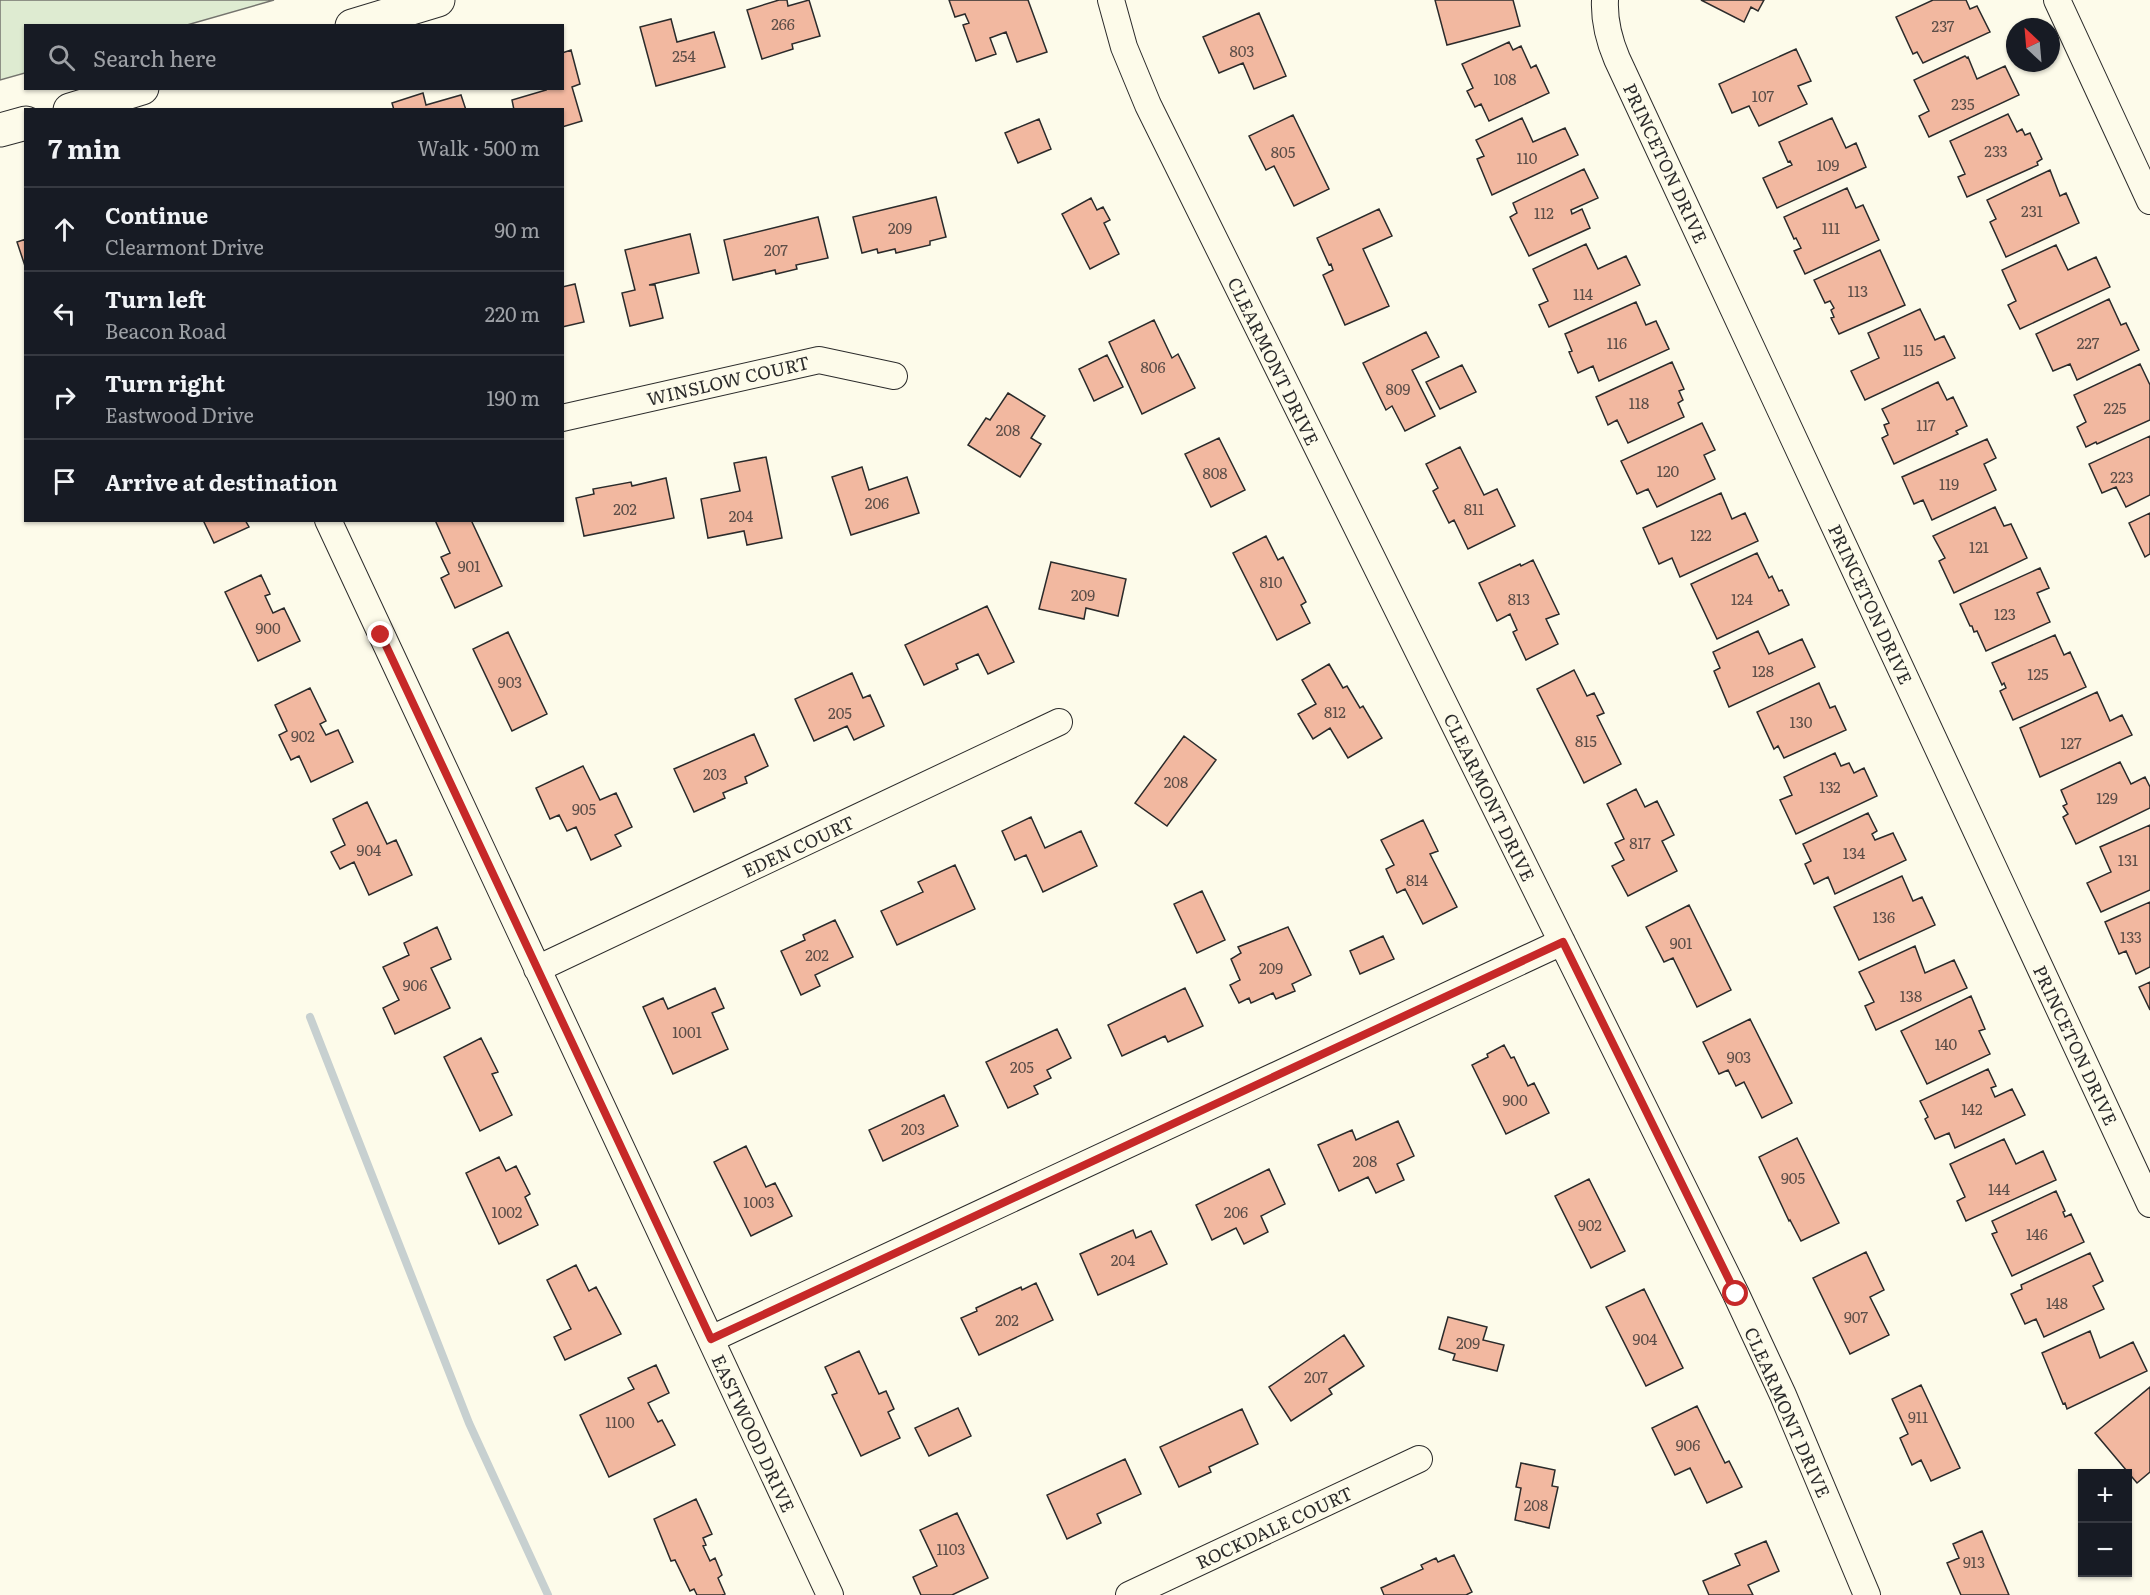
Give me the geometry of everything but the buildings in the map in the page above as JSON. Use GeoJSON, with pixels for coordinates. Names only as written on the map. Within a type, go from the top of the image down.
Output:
{"type":"FeatureCollection","features":[{"type":"Feature","properties":{"kind":"street"},"geometry":{"type":"LineString","coordinates":[[359,24],[438,0]]}},
{"type":"Feature","properties":{"kind":"street","name":"CLEARMONT DRIVE"},"geometry":{"type":"LineString","coordinates":[[1111,0],[1124,47],[1148,105],[1736,1294],[1783,1395],[1867,1595]]}},
{"type":"Feature","properties":{"kind":"street","name":"PRINCETON DRIVE"},"geometry":{"type":"LineString","coordinates":[[1605,0],[1606,23],[1617,59],[2150,1204]]}},
{"type":"Feature","properties":{"kind":"street"},"geometry":{"type":"LineString","coordinates":[[2057,0],[2150,201]]}},
{"type":"Feature","properties":{"kind":"street"},"geometry":{"type":"LineString","coordinates":[[80,108],[137,97]]}},
{"type":"Feature","properties":{"kind":"street"},"geometry":{"type":"LineString","coordinates":[[0,130],[24,124]]}},
{"type":"Feature","properties":{"kind":"street","name":"WINSLOW COURT"},"geometry":{"type":"LineString","coordinates":[[564,418],[819,360],[894,376]]}},
{"type":"Feature","properties":{"kind":"street","name":"EASTWOOD DRIVE"},"geometry":{"type":"LineString","coordinates":[[329,522],[830,1595]]}},
{"type":"Feature","properties":{"kind":"street","name":"EDEN COURT"},"geometry":{"type":"LineString","coordinates":[[537,969],[1059,722]]}},
{"type":"Feature","properties":{"kind":"street"},"geometry":{"type":"LineString","coordinates":[[711,1339],[1563,942]]}},
{"type":"Feature","properties":{"kind":"street","name":"ROCKDALE COURT"},"geometry":{"type":"LineString","coordinates":[[1129,1595],[1419,1459]]}},
{"type":"Feature","properties":{"kind":"green space"},"geometry":{"type":"Polygon","coordinates":[[[0,0],[274,0],[190,24],[24,24],[24,73],[0,80],[0,0]]]}},
{"type":"Feature","properties":{"kind":"waterway"},"geometry":{"type":"LineString","coordinates":[[310,1017],[469,1423],[548,1595]]}},
{"type":"Feature","properties":{"kind":"route"},"geometry":{"type":"LineString","coordinates":[[381,635],[711,1339],[1563,942],[1736,1294]]}}]}
